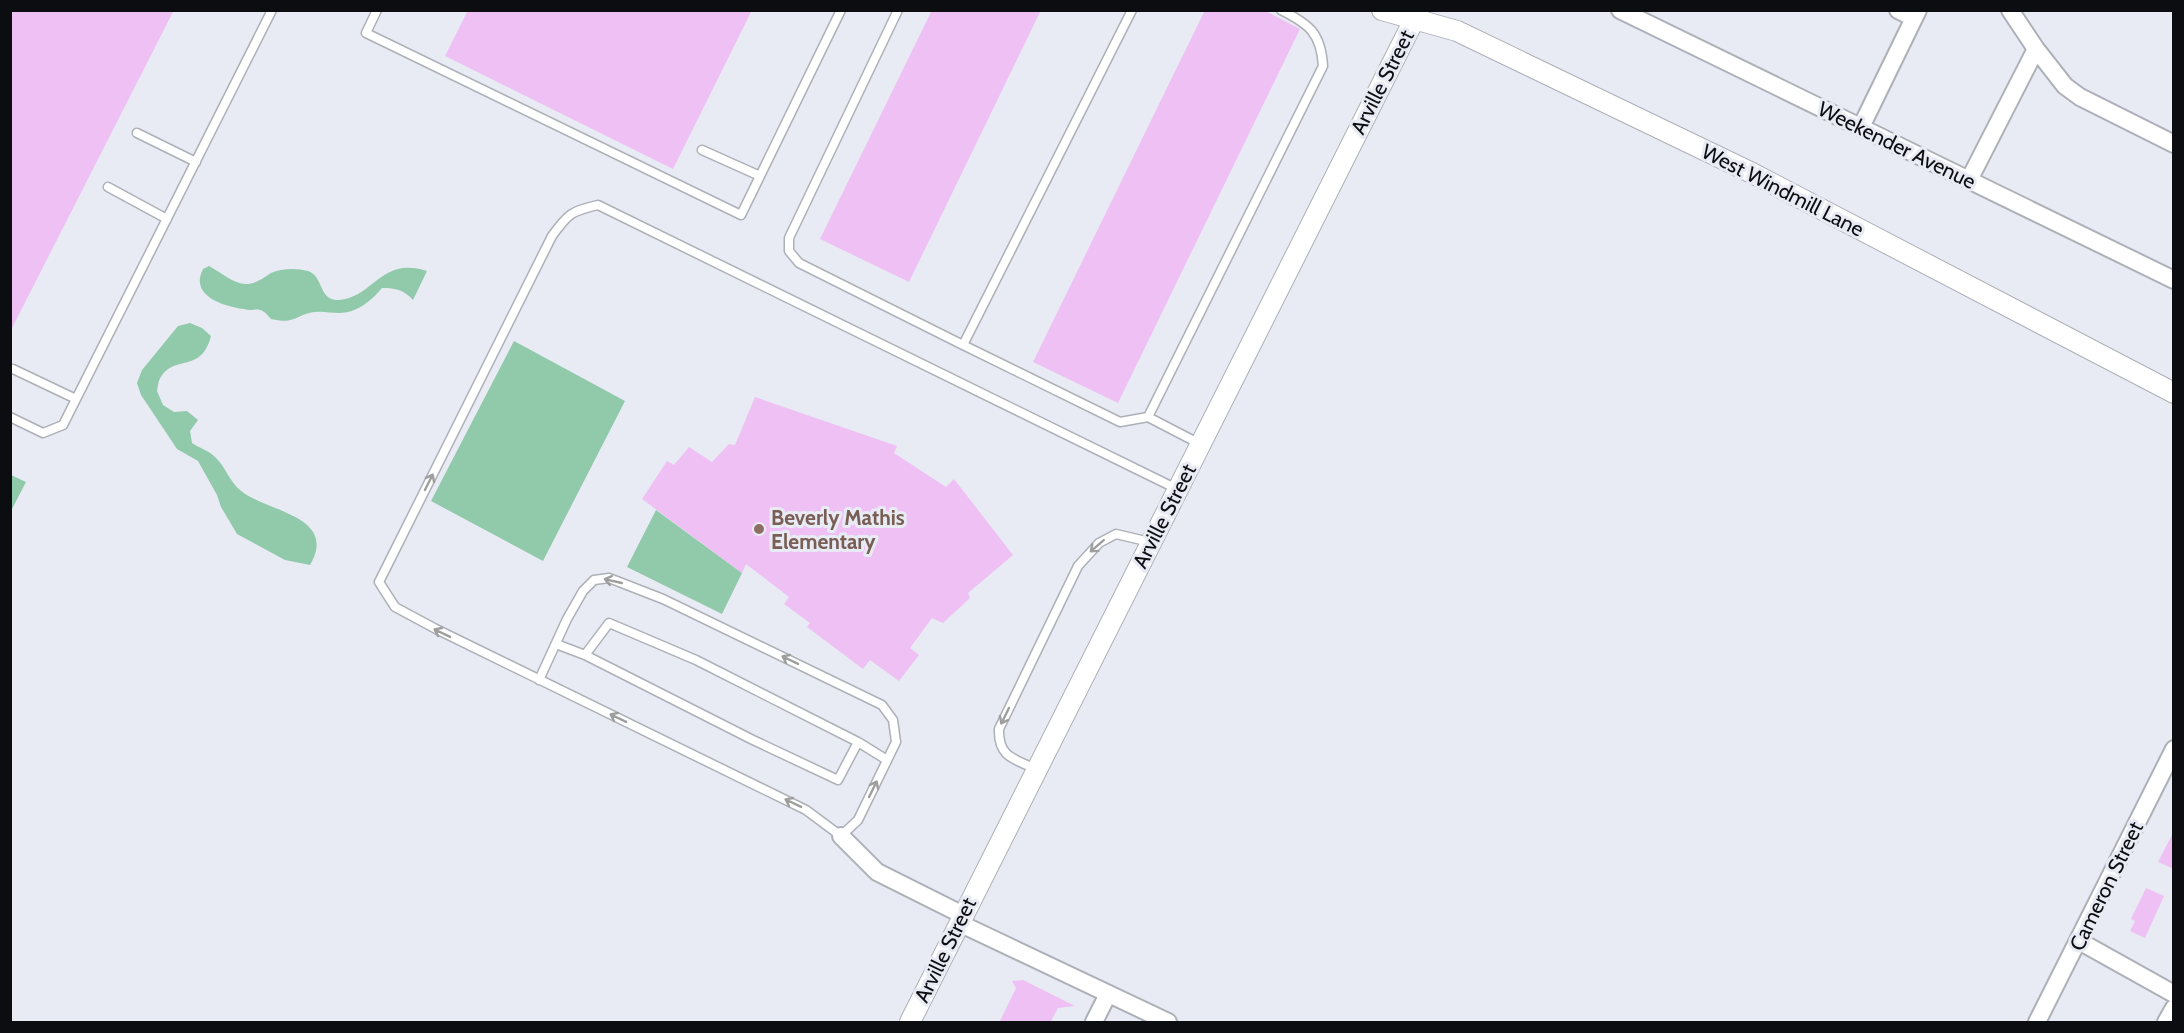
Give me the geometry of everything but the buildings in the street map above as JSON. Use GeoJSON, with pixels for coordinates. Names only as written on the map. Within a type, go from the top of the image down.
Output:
{"type":"FeatureCollection","features":[{"type":"Feature","properties":{"kind":"street","name":"West Windmill Lane"},"geometry":{"type":"LineString","coordinates":[[1382,10],[1416,15],[1457,31],[1752,172],[2174,393]]}},
{"type":"Feature","properties":{"kind":"street","name":"Weekender Avenue"},"geometry":{"type":"LineString","coordinates":[[1620,10],[2174,280]]}},
{"type":"Feature","properties":{"kind":"street"},"geometry":{"type":"LineString","coordinates":[[1861,128],[1916,14],[1898,10]]}},
{"type":"Feature","properties":{"kind":"street"},"geometry":{"type":"LineString","coordinates":[[2010,10],[2036,49],[2065,86],[2080,98],[2174,144]]}},
{"type":"Feature","properties":{"kind":"street","name":"Arville Street"},"geometry":{"type":"LineString","coordinates":[[910,1023],[1416,15]]}},
{"type":"Feature","properties":{"kind":"street"},"geometry":{"type":"LineString","coordinates":[[1969,180],[2036,49]]}},
{"type":"Feature","properties":{"kind":"street","name":"Cameron Street"},"geometry":{"type":"LineString","coordinates":[[2037,1023],[2167,776],[2174,749]]}},
{"type":"Feature","properties":{"kind":"street"},"geometry":{"type":"LineString","coordinates":[[841,837],[877,872],[961,919],[1168,1023]]}},
{"type":"Feature","properties":{"kind":"street"},"geometry":{"type":"LineString","coordinates":[[2079,941],[2174,994]]}},
{"type":"Feature","properties":{"kind":"street"},"geometry":{"type":"LineString","coordinates":[[1094,1023],[1108,994]]}},
{"type":"Feature","properties":{"kind":"street"},"geometry":{"type":"LineString","coordinates":[[2166,1023],[2174,1008]]}},
{"type":"Feature","properties":{"kind":"lane"},"geometry":{"type":"LineString","coordinates":[[10,417],[43,433],[63,425],[272,10]]}},
{"type":"Feature","properties":{"kind":"lane"},"geometry":{"type":"LineString","coordinates":[[377,10],[366,33],[741,215],[841,10]]}},
{"type":"Feature","properties":{"kind":"lane"},"geometry":{"type":"LineString","coordinates":[[898,10],[789,238],[789,251],[799,263],[1120,422],[1148,417],[1200,444]]}},
{"type":"Feature","properties":{"kind":"lane"},"geometry":{"type":"LineString","coordinates":[[963,345],[1132,10]]}},
{"type":"Feature","properties":{"kind":"lane"},"geometry":{"type":"LineString","coordinates":[[1148,417],[1323,66],[1323,55],[1317,38],[1305,22],[1281,10]]}},
{"type":"Feature","properties":{"kind":"lane"},"geometry":{"type":"LineString","coordinates":[[137,133],[196,162]]}},
{"type":"Feature","properties":{"kind":"lane"},"geometry":{"type":"LineString","coordinates":[[702,150],[760,176]]}},
{"type":"Feature","properties":{"kind":"lane"},"geometry":{"type":"LineString","coordinates":[[108,187],[167,219]]}},
{"type":"Feature","properties":{"kind":"lane"},"geometry":{"type":"LineString","coordinates":[[539,680],[583,591],[594,580],[609,578],[663,599],[882,705],[893,720],[896,742],[858,820],[841,837],[806,810],[539,680],[395,607],[379,582],[552,236],[568,214],[584,208],[598,205],[1177,489]]}},
{"type":"Feature","properties":{"kind":"lane"},"geometry":{"type":"LineString","coordinates":[[13,369],[76,399]]}},
{"type":"Feature","properties":{"kind":"lane"},"geometry":{"type":"LineString","coordinates":[[1036,769],[1006,754],[998,743],[999,729],[1078,566],[1098,543],[1116,534],[1151,542]]}},
{"type":"Feature","properties":{"kind":"lane"},"geometry":{"type":"LineString","coordinates":[[585,655],[609,623],[696,660],[858,742],[887,760]]}},
{"type":"Feature","properties":{"kind":"lane"},"geometry":{"type":"LineString","coordinates":[[556,644],[585,655],[838,780],[858,742]]}},
{"type":"Feature","properties":{"kind":"green space"},"geometry":{"type":"Polygon","coordinates":[[[209,266],[232,280],[246,284],[256,282],[280,270],[308,271],[317,278],[328,297],[339,300],[361,292],[388,273],[399,269],[411,268],[427,271],[413,300],[399,290],[382,288],[368,302],[352,311],[315,312],[291,320],[279,321],[271,319],[260,310],[232,307],[213,300],[201,287],[200,279],[203,269],[209,266]]]}},
{"type":"Feature","properties":{"kind":"green space"},"geometry":{"type":"Polygon","coordinates":[[[190,323],[202,328],[211,336],[207,348],[201,355],[194,360],[173,366],[160,378],[157,391],[163,405],[174,412],[187,411],[198,420],[190,431],[192,443],[213,455],[240,490],[307,525],[315,535],[316,548],[310,565],[285,560],[237,534],[198,461],[177,449],[141,395],[137,383],[142,370],[178,326],[190,323]]]}},
{"type":"Feature","properties":{"kind":"green space"},"geometry":{"type":"Polygon","coordinates":[[[514,341],[625,401],[543,561],[431,501],[514,341]]]}},
{"type":"Feature","properties":{"kind":"green space"},"geometry":{"type":"Polygon","coordinates":[[[11,475],[26,482],[11,511],[11,475]]]}},
{"type":"Feature","properties":{"kind":"green space"},"geometry":{"type":"Polygon","coordinates":[[[656,510],[742,573],[722,614],[627,567],[656,510]]]}},
{"type":"Feature","properties":{"kind":"place","name":"Beverly Mathis Elementary"},"geometry":{"type":"Point","coordinates":[759,529]}}]}
